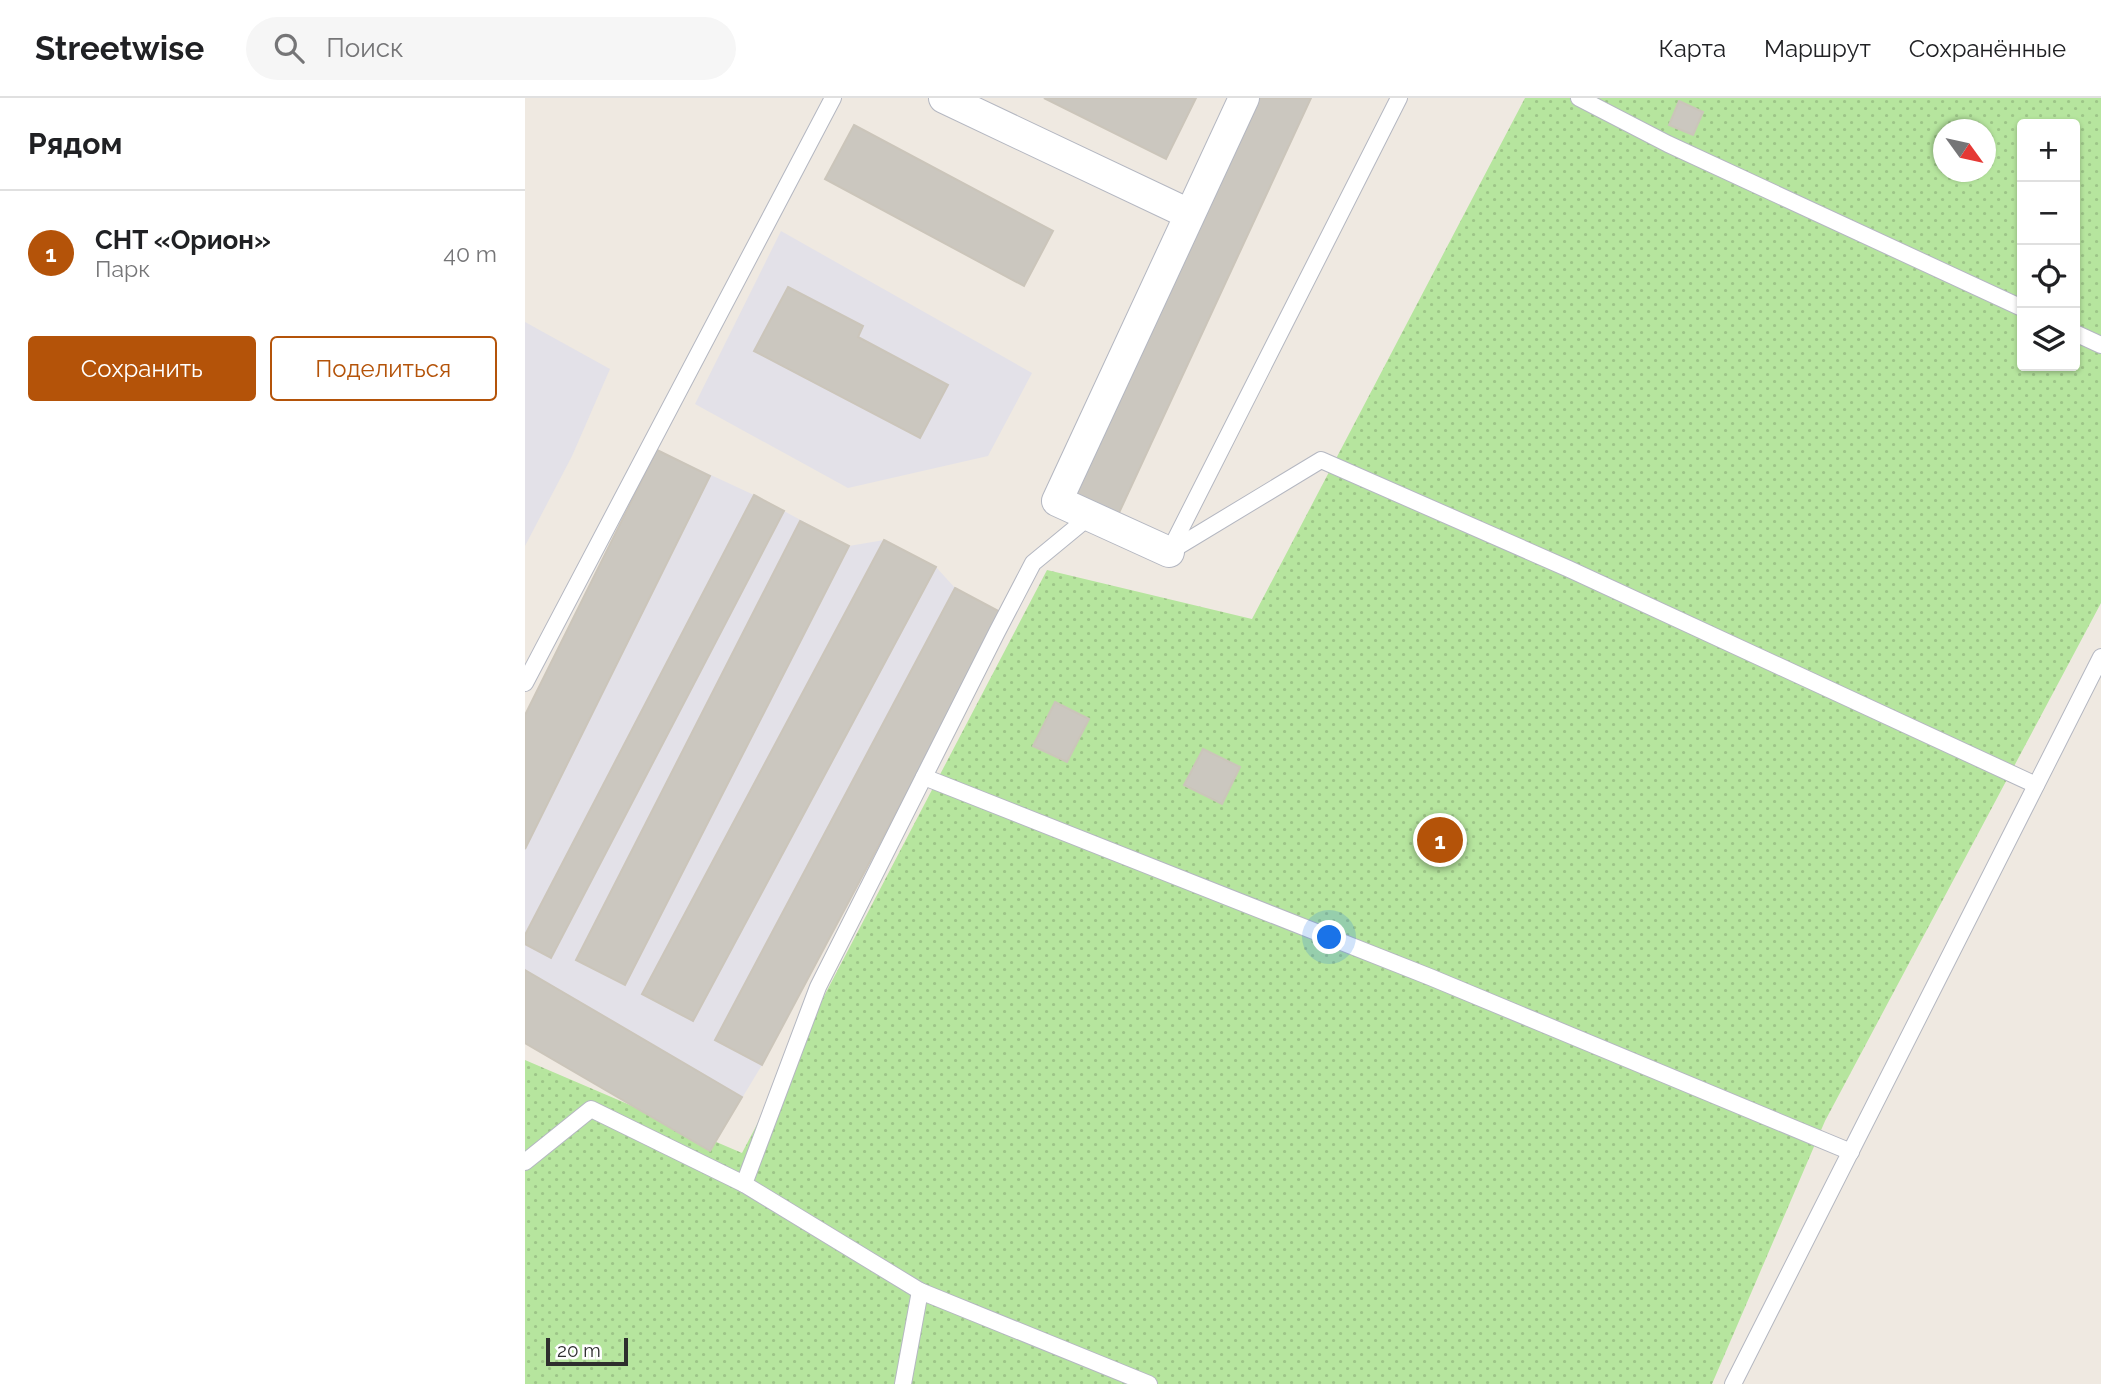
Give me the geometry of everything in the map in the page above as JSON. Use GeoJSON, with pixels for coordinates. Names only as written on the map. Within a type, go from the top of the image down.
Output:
{"type":"FeatureCollection","features":[{"type":"Feature","properties":{"kind":"street"},"geometry":{"type":"LineString","coordinates":[[944,98],[1189,214]]}},
{"type":"Feature","properties":{"kind":"street"},"geometry":{"type":"LineString","coordinates":[[1169,552],[1057,501],[1244,98]]}},
{"type":"Feature","properties":{"kind":"lane"},"geometry":{"type":"LineString","coordinates":[[525,683],[833,98]]}},
{"type":"Feature","properties":{"kind":"lane"},"geometry":{"type":"LineString","coordinates":[[1169,552],[1399,98]]}},
{"type":"Feature","properties":{"kind":"lane"},"geometry":{"type":"LineString","coordinates":[[1579,98],[1668,144],[2017,306]]}},
{"type":"Feature","properties":{"kind":"lane"},"geometry":{"type":"LineString","coordinates":[[2080,335],[2101,345]]}},
{"type":"Feature","properties":{"kind":"lane"},"geometry":{"type":"LineString","coordinates":[[1169,552],[1321,460],[1569,569],[2036,785]]}},
{"type":"Feature","properties":{"kind":"lane"},"geometry":{"type":"LineString","coordinates":[[744,1184],[818,987],[1033,563],[1090,516]]}},
{"type":"Feature","properties":{"kind":"lane"},"geometry":{"type":"LineString","coordinates":[[1733,1384],[2101,657]]}},
{"type":"Feature","properties":{"kind":"lane"},"geometry":{"type":"LineString","coordinates":[[924,777],[1417,972],[1851,1152]]}},
{"type":"Feature","properties":{"kind":"lane"},"geometry":{"type":"LineString","coordinates":[[525,1162],[591,1109],[744,1184],[920,1291],[1149,1384]]}},
{"type":"Feature","properties":{"kind":"lane"},"geometry":{"type":"LineString","coordinates":[[903,1384],[920,1291]]}},
{"type":"Feature","properties":{"kind":"shaded area"},"geometry":{"type":"Polygon","coordinates":[[[781,231],[1032,373],[988,456],[848,488],[695,404],[781,231]]]}},
{"type":"Feature","properties":{"kind":"shaded area"},"geometry":{"type":"Polygon","coordinates":[[[525,322],[610,369],[572,456],[525,546],[525,322]]]}},
{"type":"Feature","properties":{"kind":"shaded area"},"geometry":{"type":"Polygon","coordinates":[[[657,450],[754,495],[849,546],[884,540],[936,567],[955,588],[1002,613],[762,1065],[710,1151],[525,1043],[525,715],[657,450]]]}},
{"type":"Feature","properties":{"kind":"green space"},"geometry":{"type":"Polygon","coordinates":[[[1525,98],[2101,98],[2101,603],[1825,1121],[1712,1384],[525,1384],[525,1060],[742,1153],[1047,570],[1252,619],[1525,98]]]}},
{"type":"Feature","properties":{"kind":"building"},"geometry":{"type":"Polygon","coordinates":[[[1044,98],[1196,98],[1166,159],[1044,98]]]}},
{"type":"Feature","properties":{"kind":"building"},"geometry":{"type":"Polygon","coordinates":[[[1255,98],[1311,98],[1118,515],[1072,493],[1255,98]]]}},
{"type":"Feature","properties":{"kind":"building"},"geometry":{"type":"Polygon","coordinates":[[[1679,101],[1703,112],[1693,135],[1669,125],[1679,101]]]}},
{"type":"Feature","properties":{"kind":"building"},"geometry":{"type":"Polygon","coordinates":[[[854,125],[1053,231],[1024,286],[825,179],[854,125]]]}},
{"type":"Feature","properties":{"kind":"building"},"geometry":{"type":"Polygon","coordinates":[[[788,287],[863,326],[858,337],[948,385],[920,438],[754,351],[788,287]]]}},
{"type":"Feature","properties":{"kind":"building"},"geometry":{"type":"Polygon","coordinates":[[[657,450],[710,476],[525,849],[525,715],[657,450]]]}},
{"type":"Feature","properties":{"kind":"building"},"geometry":{"type":"Polygon","coordinates":[[[754,495],[784,511],[551,958],[525,944],[525,935],[754,495]]]}},
{"type":"Feature","properties":{"kind":"building"},"geometry":{"type":"Polygon","coordinates":[[[800,521],[849,546],[625,985],[576,960],[800,521]]]}},
{"type":"Feature","properties":{"kind":"building"},"geometry":{"type":"Polygon","coordinates":[[[884,540],[936,567],[693,1021],[642,994],[884,540]]]}},
{"type":"Feature","properties":{"kind":"building"},"geometry":{"type":"Polygon","coordinates":[[[955,588],[1002,613],[762,1065],[715,1040],[955,588]]]}},
{"type":"Feature","properties":{"kind":"building"},"geometry":{"type":"Polygon","coordinates":[[[1055,702],[1089,719],[1067,762],[1033,746],[1055,702]]]}},
{"type":"Feature","properties":{"kind":"building"},"geometry":{"type":"Polygon","coordinates":[[[1203,749],[1240,767],[1222,804],[1184,785],[1203,749]]]}},
{"type":"Feature","properties":{"kind":"building"},"geometry":{"type":"Polygon","coordinates":[[[525,970],[742,1097],[710,1151],[525,1043],[525,970]]]}},
{"type":"Feature","properties":{"kind":"place","name":"СНТ «Орион»"},"geometry":{"type":"Point","coordinates":[1440,840]}}]}
